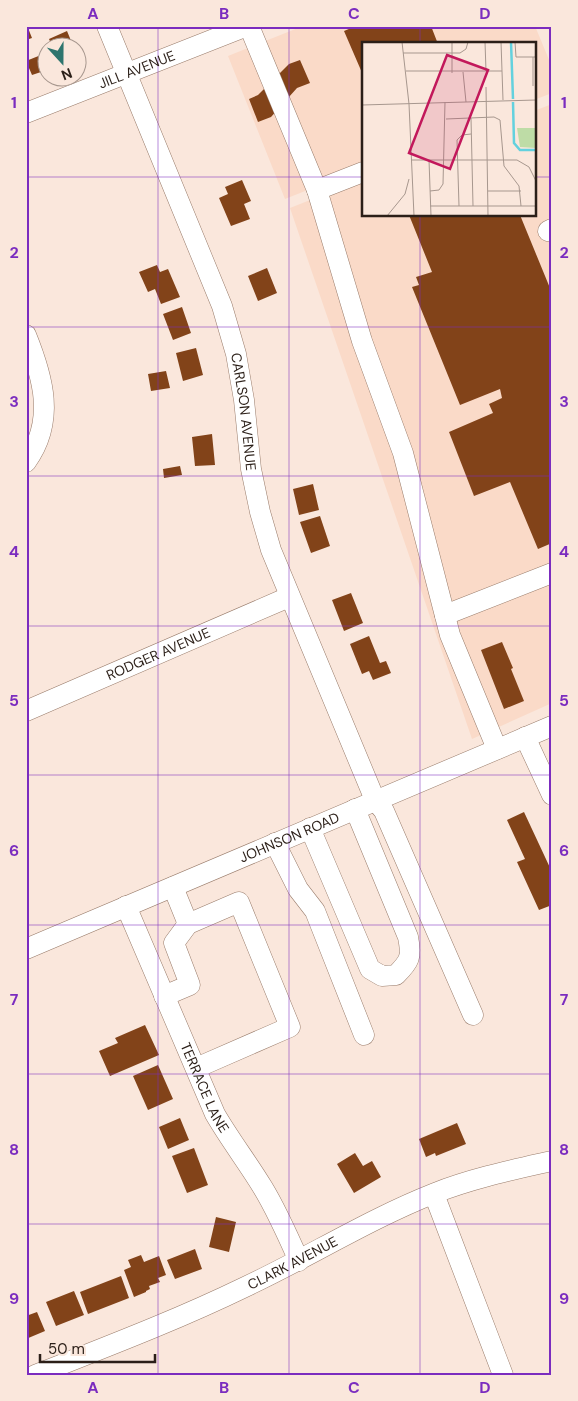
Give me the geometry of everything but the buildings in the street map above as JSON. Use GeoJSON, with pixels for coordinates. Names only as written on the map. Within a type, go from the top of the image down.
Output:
{"type":"FeatureCollection","features":[{"type":"Feature","properties":{"kind":"street","name":"CARLSON AVENUE"},"geometry":{"type":"LineString","coordinates":[[107,26],[222,306],[236,354],[251,469],[260,512],[271,550],[375,800],[384,811],[473,1015]]}},
{"type":"Feature","properties":{"kind":"street","name":"JILL AVENUE"},"geometry":{"type":"LineString","coordinates":[[26,113],[248,26]]}},
{"type":"Feature","properties":{"kind":"street"},"geometry":{"type":"LineString","coordinates":[[248,26],[317,190],[362,342],[403,453],[450,635],[497,749]]}},
{"type":"Feature","properties":{"kind":"street"},"geometry":{"type":"LineString","coordinates":[[317,190],[362,172]]}},
{"type":"Feature","properties":{"kind":"street"},"geometry":{"type":"LineString","coordinates":[[26,335],[38,364],[44,386],[42,423],[37,441],[26,462]]}},
{"type":"Feature","properties":{"kind":"street"},"geometry":{"type":"LineString","coordinates":[[445,616],[552,573]]}},
{"type":"Feature","properties":{"kind":"street","name":"RODGER AVENUE"},"geometry":{"type":"LineString","coordinates":[[26,711],[289,597]]}},
{"type":"Feature","properties":{"kind":"street","name":"JOHNSON ROAD"},"geometry":{"type":"LineString","coordinates":[[26,949],[552,726]]}},
{"type":"Feature","properties":{"kind":"street"},"geometry":{"type":"LineString","coordinates":[[525,737],[552,795]]}},
{"type":"Feature","properties":{"kind":"street"},"geometry":{"type":"LineString","coordinates":[[310,828],[370,969],[382,976],[396,975],[408,964],[411,952],[408,937],[356,809]]}},
{"type":"Feature","properties":{"kind":"street"},"geometry":{"type":"LineString","coordinates":[[275,843],[298,889],[316,911],[364,1035]]}},
{"type":"Feature","properties":{"kind":"street"},"geometry":{"type":"LineString","coordinates":[[173,886],[188,924]]}},
{"type":"Feature","properties":{"kind":"street"},"geometry":{"type":"LineString","coordinates":[[164,996],[190,985],[174,943],[188,924],[239,902],[290,1027],[196,1068]]}},
{"type":"Feature","properties":{"kind":"street","name":"TERRACE LANE"},"geometry":{"type":"LineString","coordinates":[[126,906],[215,1114],[263,1187],[284,1225],[299,1261]]}},
{"type":"Feature","properties":{"kind":"street","name":"CLARK AVENUE"},"geometry":{"type":"LineString","coordinates":[[36,1375],[176,1319],[299,1261],[399,1209],[434,1194],[504,1171],[552,1162]]}},
{"type":"Feature","properties":{"kind":"street"},"geometry":{"type":"LineString","coordinates":[[434,1194],[503,1375]]}},
{"type":"Feature","properties":{"kind":"shaded area"},"geometry":{"type":"Polygon","coordinates":[[[303,26],[535,26],[552,67],[552,93],[536,99],[536,42],[362,42],[362,168],[285,199],[228,56],[303,26]]]}},
{"type":"Feature","properties":{"kind":"shaded area"},"geometry":{"type":"Polygon","coordinates":[[[552,104],[552,703],[472,739],[290,208],[362,179],[362,216],[536,216],[536,110],[552,104]]]}}]}
